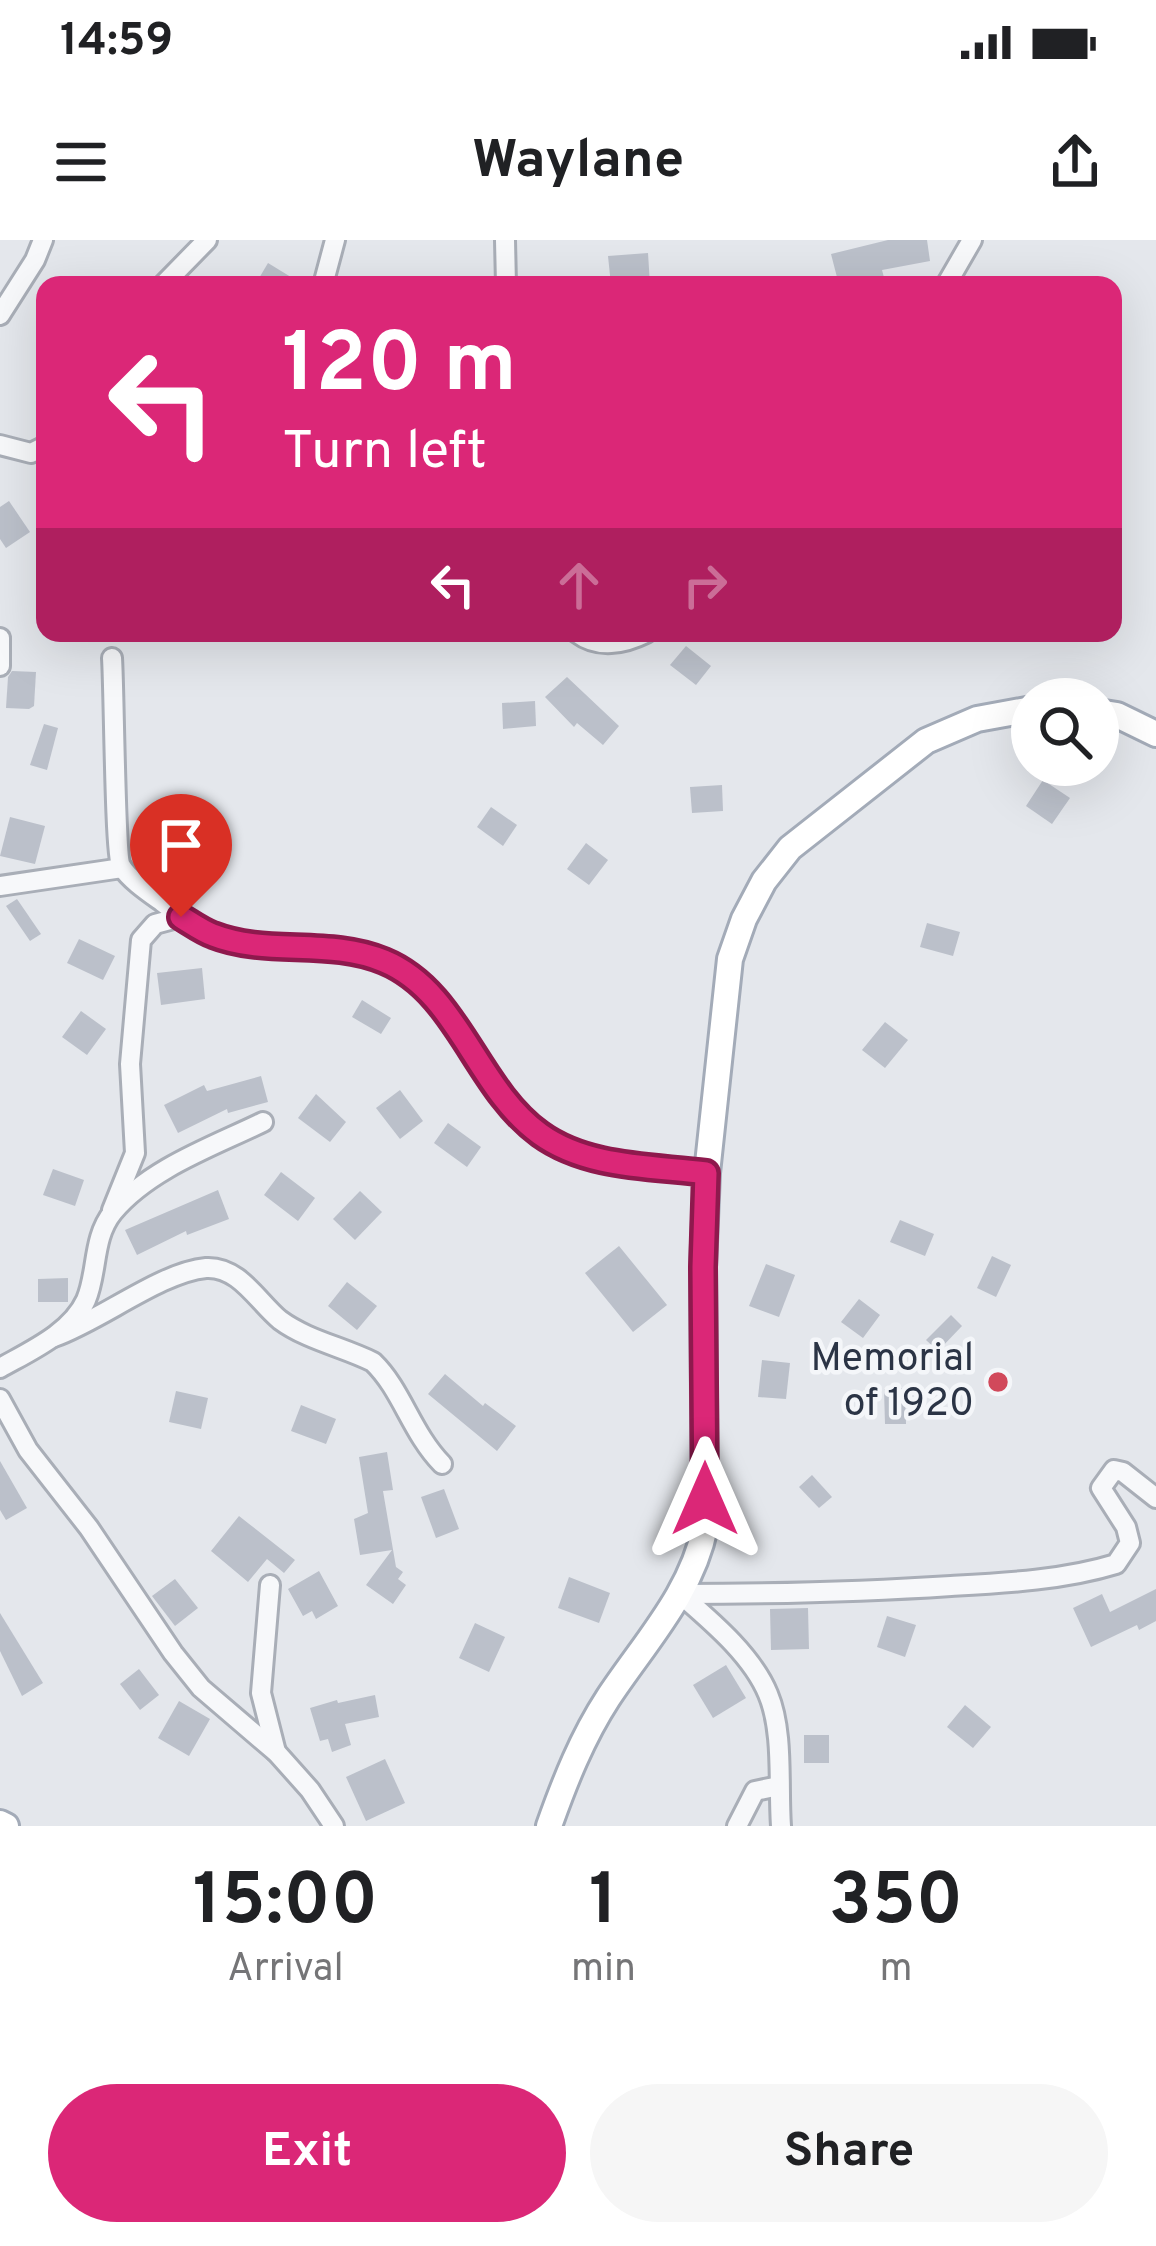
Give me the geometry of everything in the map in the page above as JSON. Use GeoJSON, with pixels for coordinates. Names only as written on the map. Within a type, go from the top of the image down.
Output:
{"type":"FeatureCollection","features":[{"type":"Feature","properties":{"kind":"main road"},"geometry":{"type":"LineString","coordinates":[[549,1826],[585,1736],[680,1594],[705,1527],[706,1173],[730,959],[744,919],[764,881],[790,848],[820,822],[926,741],[977,719],[1011,713]]}},
{"type":"Feature","properties":{"kind":"main road"},"geometry":{"type":"LineString","coordinates":[[1119,716],[1156,734]]}},
{"type":"Feature","properties":{"kind":"street"},"geometry":{"type":"LineString","coordinates":[[0,315],[43,240]]}},
{"type":"Feature","properties":{"kind":"street"},"geometry":{"type":"LineString","coordinates":[[172,276],[207,240]]}},
{"type":"Feature","properties":{"kind":"street"},"geometry":{"type":"LineString","coordinates":[[325,276],[335,240]]}},
{"type":"Feature","properties":{"kind":"street"},"geometry":{"type":"LineString","coordinates":[[505,240],[506,276]]}},
{"type":"Feature","properties":{"kind":"street"},"geometry":{"type":"LineString","coordinates":[[951,276],[971,240]]}},
{"type":"Feature","properties":{"kind":"street"},"geometry":{"type":"LineString","coordinates":[[0,445],[36,450]]}},
{"type":"Feature","properties":{"kind":"street"},"geometry":{"type":"LineString","coordinates":[[0,638],[0,666]]}},
{"type":"Feature","properties":{"kind":"street"},"geometry":{"type":"LineString","coordinates":[[112,658],[116,854],[122,868],[181,917],[211,935],[380,959],[427,986],[500,1099],[542,1136],[598,1161],[706,1173]]}},
{"type":"Feature","properties":{"kind":"street"},"geometry":{"type":"LineString","coordinates":[[0,886],[122,868]]}},
{"type":"Feature","properties":{"kind":"street"},"geometry":{"type":"LineString","coordinates":[[54,1336],[86,1298],[92,1264],[134,1153],[130,1064],[141,940],[155,924],[181,917]]}},
{"type":"Feature","properties":{"kind":"street"},"geometry":{"type":"LineString","coordinates":[[111,1214],[155,1178],[263,1122]]}},
{"type":"Feature","properties":{"kind":"street"},"geometry":{"type":"LineString","coordinates":[[0,1368],[54,1336],[81,1328],[181,1276],[205,1268],[221,1270],[291,1326],[373,1362],[385,1374],[422,1444],[442,1463]]}},
{"type":"Feature","properties":{"kind":"street"},"geometry":{"type":"LineString","coordinates":[[0,1399],[28,1450],[173,1653],[201,1688],[277,1754],[334,1826]]}},
{"type":"Feature","properties":{"kind":"street"},"geometry":{"type":"LineString","coordinates":[[680,1594],[908,1589],[1099,1570],[1117,1564],[1130,1543],[1126,1527],[1101,1488],[1107,1475],[1114,1470],[1123,1472],[1156,1498]]}},
{"type":"Feature","properties":{"kind":"street"},"geometry":{"type":"LineString","coordinates":[[270,1586],[261,1693],[277,1754]]}},
{"type":"Feature","properties":{"kind":"street"},"geometry":{"type":"LineString","coordinates":[[680,1594],[720,1631],[766,1688],[776,1730],[781,1826]]}},
{"type":"Feature","properties":{"kind":"street"},"geometry":{"type":"LineString","coordinates":[[737,1826],[755,1791],[778,1786]]}},
{"type":"Feature","properties":{"kind":"building"},"geometry":{"type":"Polygon","coordinates":[[[888,240],[927,240],[930,261],[882,270],[884,276],[837,276],[831,254],[888,240]]]}},
{"type":"Feature","properties":{"kind":"building"},"geometry":{"type":"Polygon","coordinates":[[[648,253],[649,276],[610,276],[608,256],[648,253]]]}},
{"type":"Feature","properties":{"kind":"building"},"geometry":{"type":"Polygon","coordinates":[[[268,263],[289,276],[260,276],[268,263]]]}},
{"type":"Feature","properties":{"kind":"building"},"geometry":{"type":"Polygon","coordinates":[[[9,501],[30,532],[6,548],[0,539],[0,507],[9,501]]]}},
{"type":"Feature","properties":{"kind":"building"},"geometry":{"type":"Polygon","coordinates":[[[686,646],[711,666],[696,685],[670,665],[686,646]]]}},
{"type":"Feature","properties":{"kind":"building"},"geometry":{"type":"Polygon","coordinates":[[[12,671],[36,672],[34,706],[29,709],[6,708],[12,671]]]}},
{"type":"Feature","properties":{"kind":"building"},"geometry":{"type":"Polygon","coordinates":[[[567,677],[619,726],[603,745],[577,723],[574,727],[545,697],[567,677]]]}},
{"type":"Feature","properties":{"kind":"building"},"geometry":{"type":"Polygon","coordinates":[[[535,701],[536,726],[503,729],[502,703],[535,701]]]}},
{"type":"Feature","properties":{"kind":"building"},"geometry":{"type":"Polygon","coordinates":[[[44,724],[58,728],[47,770],[30,765],[44,724]]]}},
{"type":"Feature","properties":{"kind":"building"},"geometry":{"type":"Polygon","coordinates":[[[722,785],[723,811],[692,813],[690,787],[722,785]]]}},
{"type":"Feature","properties":{"kind":"building"},"geometry":{"type":"Polygon","coordinates":[[[1039,786],[1052,786],[1070,798],[1052,824],[1026,806],[1039,786]]]}},
{"type":"Feature","properties":{"kind":"building"},"geometry":{"type":"Polygon","coordinates":[[[491,807],[517,825],[503,846],[477,827],[491,807]]]}},
{"type":"Feature","properties":{"kind":"building"},"geometry":{"type":"Polygon","coordinates":[[[10,817],[45,826],[35,864],[0,856],[10,817]]]}},
{"type":"Feature","properties":{"kind":"building"},"geometry":{"type":"Polygon","coordinates":[[[586,843],[608,860],[589,885],[567,869],[586,843]]]}},
{"type":"Feature","properties":{"kind":"building"},"geometry":{"type":"Polygon","coordinates":[[[17,899],[41,934],[30,941],[6,906],[17,899]]]}},
{"type":"Feature","properties":{"kind":"building"},"geometry":{"type":"Polygon","coordinates":[[[927,923],[960,932],[953,956],[920,947],[927,923]]]}},
{"type":"Feature","properties":{"kind":"building"},"geometry":{"type":"Polygon","coordinates":[[[79,939],[115,956],[103,980],[67,963],[79,939]]]}},
{"type":"Feature","properties":{"kind":"building"},"geometry":{"type":"Polygon","coordinates":[[[202,968],[205,999],[161,1005],[157,973],[202,968]]]}},
{"type":"Feature","properties":{"kind":"building"},"geometry":{"type":"Polygon","coordinates":[[[362,1000],[391,1018],[381,1034],[352,1017],[362,1000]]]}},
{"type":"Feature","properties":{"kind":"building"},"geometry":{"type":"Polygon","coordinates":[[[81,1011],[106,1029],[87,1055],[62,1037],[81,1011]]]}},
{"type":"Feature","properties":{"kind":"building"},"geometry":{"type":"Polygon","coordinates":[[[885,1022],[908,1040],[885,1068],[862,1050],[885,1022]]]}},
{"type":"Feature","properties":{"kind":"building"},"geometry":{"type":"Polygon","coordinates":[[[261,1076],[268,1102],[228,1113],[227,1109],[178,1133],[164,1105],[204,1085],[207,1091],[261,1076]]]}},
{"type":"Feature","properties":{"kind":"building"},"geometry":{"type":"Polygon","coordinates":[[[400,1090],[423,1121],[400,1139],[376,1108],[400,1090]]]}},
{"type":"Feature","properties":{"kind":"building"},"geometry":{"type":"Polygon","coordinates":[[[316,1094],[346,1122],[330,1142],[298,1118],[316,1094]]]}},
{"type":"Feature","properties":{"kind":"building"},"geometry":{"type":"Polygon","coordinates":[[[448,1123],[481,1147],[467,1167],[434,1143],[448,1123]]]}},
{"type":"Feature","properties":{"kind":"building"},"geometry":{"type":"Polygon","coordinates":[[[53,1169],[84,1180],[75,1206],[43,1195],[53,1169]]]}},
{"type":"Feature","properties":{"kind":"building"},"geometry":{"type":"Polygon","coordinates":[[[281,1172],[315,1198],[298,1221],[264,1195],[281,1172]]]}},
{"type":"Feature","properties":{"kind":"building"},"geometry":{"type":"Polygon","coordinates":[[[218,1190],[229,1219],[187,1235],[186,1231],[137,1255],[125,1230],[218,1190]]]}},
{"type":"Feature","properties":{"kind":"building"},"geometry":{"type":"Polygon","coordinates":[[[360,1191],[382,1212],[355,1240],[333,1219],[360,1191]]]}},
{"type":"Feature","properties":{"kind":"building"},"geometry":{"type":"Polygon","coordinates":[[[900,1220],[934,1234],[925,1256],[890,1242],[900,1220]]]}},
{"type":"Feature","properties":{"kind":"building"},"geometry":{"type":"Polygon","coordinates":[[[619,1246],[667,1305],[633,1332],[585,1273],[619,1246]]]}},
{"type":"Feature","properties":{"kind":"building"},"geometry":{"type":"Polygon","coordinates":[[[992,1256],[1011,1265],[996,1297],[977,1288],[992,1256]]]}},
{"type":"Feature","properties":{"kind":"building"},"geometry":{"type":"Polygon","coordinates":[[[766,1264],[795,1275],[779,1317],[749,1306],[766,1264]]]}},
{"type":"Feature","properties":{"kind":"building"},"geometry":{"type":"Polygon","coordinates":[[[68,1278],[68,1302],[38,1302],[38,1279],[68,1278]]]}},
{"type":"Feature","properties":{"kind":"building"},"geometry":{"type":"Polygon","coordinates":[[[347,1282],[377,1306],[357,1330],[328,1306],[347,1282]]]}},
{"type":"Feature","properties":{"kind":"building"},"geometry":{"type":"Polygon","coordinates":[[[859,1299],[880,1315],[863,1338],[841,1322],[859,1299]]]}},
{"type":"Feature","properties":{"kind":"building"},"geometry":{"type":"Polygon","coordinates":[[[951,1315],[962,1326],[938,1351],[926,1340],[951,1315]]]}},
{"type":"Feature","properties":{"kind":"building"},"geometry":{"type":"Polygon","coordinates":[[[762,1360],[790,1363],[786,1399],[758,1397],[762,1360]]]}},
{"type":"Feature","properties":{"kind":"building"},"geometry":{"type":"Polygon","coordinates":[[[445,1374],[516,1426],[497,1451],[428,1394],[445,1374]]]}},
{"type":"Feature","properties":{"kind":"building"},"geometry":{"type":"Polygon","coordinates":[[[905,1388],[906,1424],[885,1424],[884,1389],[905,1388]]]}},
{"type":"Feature","properties":{"kind":"building"},"geometry":{"type":"Polygon","coordinates":[[[176,1391],[208,1398],[201,1429],[169,1422],[176,1391]]]}},
{"type":"Feature","properties":{"kind":"building"},"geometry":{"type":"Polygon","coordinates":[[[301,1405],[336,1419],[326,1444],[291,1431],[301,1405]]]}},
{"type":"Feature","properties":{"kind":"building"},"geometry":{"type":"Polygon","coordinates":[[[387,1452],[393,1490],[383,1491],[396,1567],[403,1572],[398,1579],[406,1585],[393,1604],[366,1585],[392,1550],[360,1555],[354,1519],[368,1513],[359,1457],[387,1452]]]}},
{"type":"Feature","properties":{"kind":"building"},"geometry":{"type":"Polygon","coordinates":[[[0,1461],[27,1508],[6,1520],[0,1510],[0,1461]]]}},
{"type":"Feature","properties":{"kind":"building"},"geometry":{"type":"Polygon","coordinates":[[[812,1475],[832,1497],[819,1508],[799,1487],[812,1475]]]}},
{"type":"Feature","properties":{"kind":"building"},"geometry":{"type":"Polygon","coordinates":[[[444,1489],[459,1529],[436,1538],[421,1497],[444,1489]]]}},
{"type":"Feature","properties":{"kind":"building"},"geometry":{"type":"Polygon","coordinates":[[[239,1516],[295,1560],[284,1573],[267,1559],[248,1582],[211,1551],[239,1516]]]}},
{"type":"Feature","properties":{"kind":"building"},"geometry":{"type":"Polygon","coordinates":[[[319,1571],[338,1606],[316,1619],[312,1611],[303,1616],[288,1589],[319,1571]]]}},
{"type":"Feature","properties":{"kind":"building"},"geometry":{"type":"Polygon","coordinates":[[[569,1577],[610,1593],[599,1623],[558,1608],[569,1577]]]}},
{"type":"Feature","properties":{"kind":"building"},"geometry":{"type":"Polygon","coordinates":[[[175,1579],[198,1608],[175,1626],[152,1596],[175,1579]]]}},
{"type":"Feature","properties":{"kind":"building"},"geometry":{"type":"Polygon","coordinates":[[[1156,1589],[1156,1621],[1091,1647],[1073,1608],[1102,1594],[1110,1612],[1156,1589]]]}},
{"type":"Feature","properties":{"kind":"building"},"geometry":{"type":"Polygon","coordinates":[[[808,1608],[809,1649],[771,1650],[770,1609],[808,1608]]]}},
{"type":"Feature","properties":{"kind":"building"},"geometry":{"type":"Polygon","coordinates":[[[0,1613],[43,1683],[22,1696],[0,1651],[0,1613]]]}},
{"type":"Feature","properties":{"kind":"building"},"geometry":{"type":"Polygon","coordinates":[[[887,1616],[916,1625],[905,1657],[877,1647],[887,1616]]]}},
{"type":"Feature","properties":{"kind":"building"},"geometry":{"type":"Polygon","coordinates":[[[475,1623],[505,1637],[489,1672],[459,1658],[475,1623]]]}},
{"type":"Feature","properties":{"kind":"building"},"geometry":{"type":"Polygon","coordinates":[[[726,1665],[746,1698],[713,1718],[693,1685],[726,1665]]]}},
{"type":"Feature","properties":{"kind":"building"},"geometry":{"type":"Polygon","coordinates":[[[139,1669],[159,1695],[140,1710],[120,1684],[139,1669]]]}},
{"type":"Feature","properties":{"kind":"building"},"geometry":{"type":"Polygon","coordinates":[[[375,1695],[379,1717],[345,1724],[351,1745],[332,1752],[328,1739],[320,1741],[310,1708],[375,1695]]]}},
{"type":"Feature","properties":{"kind":"building"},"geometry":{"type":"Polygon","coordinates":[[[179,1701],[210,1719],[189,1756],[158,1738],[179,1701]]]}},
{"type":"Feature","properties":{"kind":"building"},"geometry":{"type":"Polygon","coordinates":[[[965,1705],[991,1727],[973,1748],[947,1727],[965,1705]]]}},
{"type":"Feature","properties":{"kind":"building"},"geometry":{"type":"Polygon","coordinates":[[[804,1735],[829,1735],[829,1763],[804,1763],[804,1735]]]}},
{"type":"Feature","properties":{"kind":"building"},"geometry":{"type":"Polygon","coordinates":[[[385,1759],[405,1803],[366,1821],[346,1777],[385,1759]]]}},
{"type":"Feature","properties":{"kind":"place","name":"Memorial of 1920"},"geometry":{"type":"Point","coordinates":[998,1382]}},
{"type":"Feature","properties":{"kind":"route"},"geometry":{"type":"LineString","coordinates":[[181,917],[211,935],[234,941],[301,945],[380,959],[427,986],[500,1099],[542,1136],[598,1161],[706,1173],[705,1499]]}}]}
